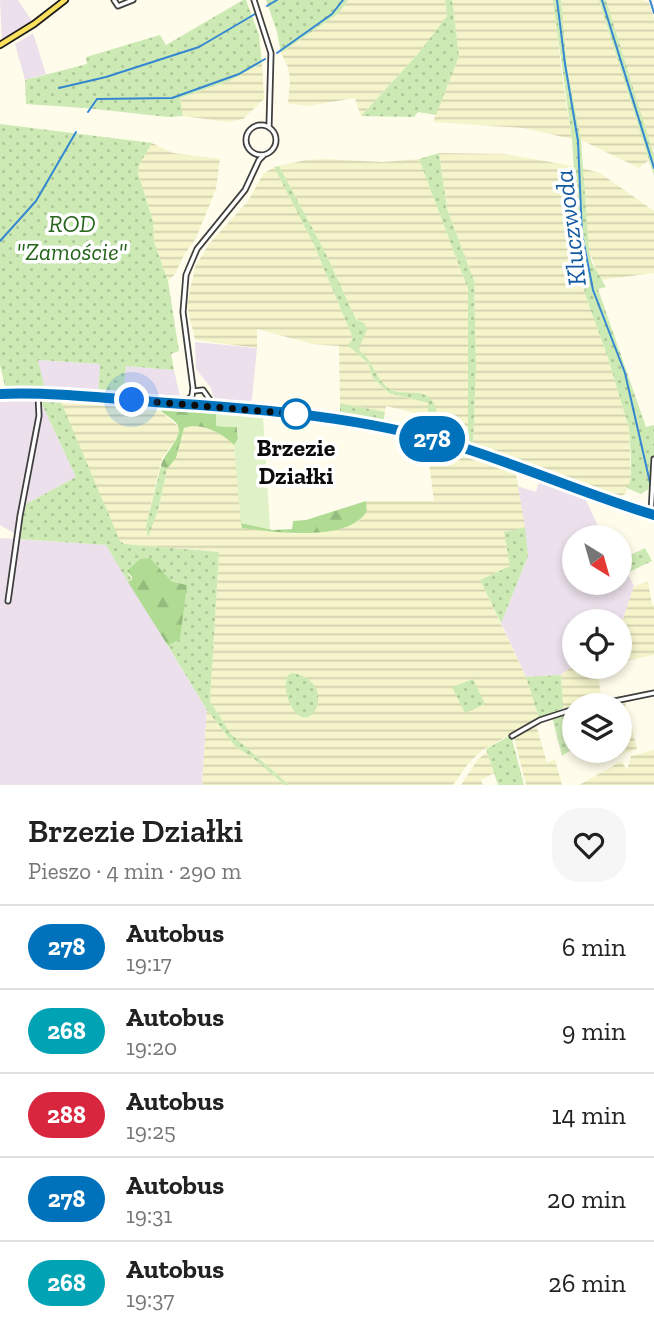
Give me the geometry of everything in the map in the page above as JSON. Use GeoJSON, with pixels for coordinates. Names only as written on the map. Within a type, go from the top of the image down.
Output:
{"type":"FeatureCollection","features":[{"type":"Feature","properties":{"kind":"main road"},"geometry":{"type":"LineString","coordinates":[[0,45],[65,0]]}},
{"type":"Feature","properties":{"kind":"street"},"geometry":{"type":"LineString","coordinates":[[114,0],[118,6],[133,0]]}},
{"type":"Feature","properties":{"kind":"street"},"geometry":{"type":"LineString","coordinates":[[254,0],[271,53],[269,127]]}},
{"type":"Feature","properties":{"kind":"street"},"geometry":{"type":"LineString","coordinates":[[260,125],[269,111]]}},
{"type":"Feature","properties":{"kind":"street"},"geometry":{"type":"LineString","coordinates":[[198,405],[192,395],[193,376],[184,320],[183,288],[186,275],[197,249],[240,197],[255,168],[276,144],[275,134],[269,127],[260,125],[251,128],[246,136],[246,145],[256,159],[255,168]]}},
{"type":"Feature","properties":{"kind":"street"},"geometry":{"type":"LineString","coordinates":[[251,152],[264,155]]}},
{"type":"Feature","properties":{"kind":"street"},"geometry":{"type":"LineString","coordinates":[[193,376],[215,406]]}},
{"type":"Feature","properties":{"kind":"street"},"geometry":{"type":"LineString","coordinates":[[183,403],[202,390]]}},
{"type":"Feature","properties":{"kind":"street"},"geometry":{"type":"LineString","coordinates":[[8,601],[39,416],[38,393]]}},
{"type":"Feature","properties":{"kind":"street"},"geometry":{"type":"LineString","coordinates":[[0,394],[38,393],[183,403],[333,418],[435,440],[653,515],[654,459]]}},
{"type":"Feature","properties":{"kind":"street"},"geometry":{"type":"LineString","coordinates":[[198,405],[205,402],[207,396]]}},
{"type":"Feature","properties":{"kind":"street"},"geometry":{"type":"LineString","coordinates":[[632,697],[654,693]]}},
{"type":"Feature","properties":{"kind":"street"},"geometry":{"type":"LineString","coordinates":[[512,736],[540,720],[562,713]]}},
{"type":"Feature","properties":{"kind":"shaded area"},"geometry":{"type":"Polygon","coordinates":[[[0,0],[18,0],[32,21],[2,39],[0,0]]]}},
{"type":"Feature","properties":{"kind":"shaded area"},"geometry":{"type":"Polygon","coordinates":[[[33,33],[46,74],[25,80],[15,44],[33,33]]]}},
{"type":"Feature","properties":{"kind":"shaded area"},"geometry":{"type":"Polygon","coordinates":[[[195,342],[257,348],[251,408],[216,404],[211,388],[196,369],[195,342]]]}},
{"type":"Feature","properties":{"kind":"shaded area"},"geometry":{"type":"Polygon","coordinates":[[[37,360],[100,364],[98,395],[45,389],[37,360]]]}},
{"type":"Feature","properties":{"kind":"shaded area"},"geometry":{"type":"Polygon","coordinates":[[[126,366],[174,370],[181,401],[123,396],[126,366]]]}},
{"type":"Feature","properties":{"kind":"shaded area"},"geometry":{"type":"Polygon","coordinates":[[[29,395],[37,404],[37,421],[14,533],[0,525],[0,396],[29,395]]]}},
{"type":"Feature","properties":{"kind":"shaded area"},"geometry":{"type":"Polygon","coordinates":[[[41,402],[76,477],[26,504],[40,424],[41,402]]]}},
{"type":"Feature","properties":{"kind":"shaded area"},"geometry":{"type":"Polygon","coordinates":[[[539,482],[585,498],[597,525],[562,525],[562,595],[631,595],[626,609],[562,609],[562,674],[526,677],[501,623],[528,556],[517,486],[536,492],[539,482]]]}},
{"type":"Feature","properties":{"kind":"shaded area"},"geometry":{"type":"Polygon","coordinates":[[[0,538],[106,545],[207,710],[202,785],[0,785],[0,538]]]}},
{"type":"Feature","properties":{"kind":"green space"},"geometry":{"type":"Polygon","coordinates":[[[246,0],[259,35],[262,63],[229,81],[180,98],[183,116],[168,117],[26,104],[25,80],[87,64],[86,57],[160,35],[166,45],[246,0]]]}},
{"type":"Feature","properties":{"kind":"green space"},"geometry":{"type":"Polygon","coordinates":[[[266,0],[348,0],[339,13],[281,53],[266,0]]]}},
{"type":"Feature","properties":{"kind":"green space"},"geometry":{"type":"Polygon","coordinates":[[[348,0],[445,0],[447,16],[417,55],[361,116],[355,98],[307,106],[288,103],[290,81],[288,67],[281,53],[339,13],[348,0]]]}},
{"type":"Feature","properties":{"kind":"green space"},"geometry":{"type":"Polygon","coordinates":[[[445,0],[452,0],[459,56],[436,115],[418,112],[414,117],[361,116],[417,55],[447,16],[445,0]]]}},
{"type":"Feature","properties":{"kind":"green space"},"geometry":{"type":"Polygon","coordinates":[[[452,0],[553,0],[572,139],[523,128],[433,122],[459,56],[452,0]]]}},
{"type":"Feature","properties":{"kind":"green space"},"geometry":{"type":"Polygon","coordinates":[[[553,0],[561,0],[567,68],[581,140],[589,250],[592,263],[606,287],[598,289],[646,427],[654,425],[654,458],[650,460],[651,494],[650,488],[641,494],[627,488],[631,479],[629,428],[585,294],[580,263],[572,139],[553,0]]]}},
{"type":"Feature","properties":{"kind":"green space"},"geometry":{"type":"Polygon","coordinates":[[[561,0],[599,0],[649,160],[639,168],[581,140],[567,68],[561,0]]]}},
{"type":"Feature","properties":{"kind":"green space"},"geometry":{"type":"Polygon","coordinates":[[[599,0],[606,0],[654,156],[654,176],[599,0]]]}},
{"type":"Feature","properties":{"kind":"green space"},"geometry":{"type":"Polygon","coordinates":[[[606,0],[649,2],[654,19],[654,158],[606,0]]]}},
{"type":"Feature","properties":{"kind":"green space"},"geometry":{"type":"Polygon","coordinates":[[[262,63],[264,99],[243,119],[228,122],[183,116],[180,98],[229,81],[262,63]]]}},
{"type":"Feature","properties":{"kind":"green space","name":"ROD \"Zamoście\""},"geometry":{"type":"Polygon","coordinates":[[[0,124],[152,143],[139,165],[138,173],[153,221],[154,242],[168,281],[179,351],[171,354],[174,370],[126,366],[123,396],[98,395],[100,364],[38,360],[45,389],[6,391],[0,365],[0,124]]]}},
{"type":"Feature","properties":{"kind":"green space"},"geometry":{"type":"Polygon","coordinates":[[[152,143],[173,153],[220,159],[216,189],[196,238],[168,281],[154,242],[153,221],[138,173],[139,165],[152,143]]]}},
{"type":"Feature","properties":{"kind":"green space"},"geometry":{"type":"Polygon","coordinates":[[[439,153],[505,154],[573,166],[585,294],[629,428],[631,479],[625,494],[617,498],[473,447],[476,366],[474,281],[447,209],[439,153]]]}},
{"type":"Feature","properties":{"kind":"green space"},"geometry":{"type":"Polygon","coordinates":[[[439,153],[447,209],[474,281],[476,366],[473,447],[435,436],[434,418],[428,416],[428,403],[389,393],[373,378],[368,363],[348,345],[353,339],[351,333],[313,243],[274,167],[279,166],[325,252],[354,315],[364,323],[367,330],[359,347],[360,351],[387,387],[398,392],[429,397],[436,408],[440,429],[468,443],[468,289],[419,159],[439,153]]]}},
{"type":"Feature","properties":{"kind":"green space"},"geometry":{"type":"Polygon","coordinates":[[[325,159],[383,162],[419,159],[468,289],[469,443],[440,429],[433,402],[393,391],[385,386],[360,351],[366,330],[354,315],[325,252],[279,166],[325,159]]]}},
{"type":"Feature","properties":{"kind":"green space"},"geometry":{"type":"Polygon","coordinates":[[[274,167],[313,243],[351,333],[353,339],[349,345],[368,363],[373,378],[389,393],[428,403],[428,416],[386,406],[385,412],[340,403],[339,346],[312,344],[257,329],[257,348],[195,340],[187,305],[195,267],[209,244],[248,201],[263,174],[274,167]]]}},
{"type":"Feature","properties":{"kind":"green space"},"geometry":{"type":"Polygon","coordinates":[[[582,168],[600,173],[654,211],[654,273],[600,280],[589,250],[582,168]]]}},
{"type":"Feature","properties":{"kind":"green space"},"geometry":{"type":"Polygon","coordinates":[[[44,397],[62,399],[120,541],[124,544],[219,552],[210,701],[231,734],[289,785],[285,785],[235,746],[207,710],[168,646],[180,639],[172,582],[127,571],[132,580],[128,582],[106,545],[19,539],[26,504],[76,477],[41,402],[44,397]]]}},
{"type":"Feature","properties":{"kind":"green space"},"geometry":{"type":"Polygon","coordinates":[[[62,399],[154,406],[179,427],[178,437],[162,458],[146,526],[148,535],[158,510],[167,469],[176,458],[184,428],[188,426],[210,429],[226,437],[234,445],[242,528],[294,534],[328,530],[359,521],[367,511],[366,501],[434,501],[426,442],[515,469],[525,527],[504,532],[510,566],[480,580],[526,677],[539,718],[481,751],[453,785],[289,785],[231,734],[210,701],[219,552],[124,544],[120,541],[60,402],[62,399]]]}},
{"type":"Feature","properties":{"kind":"green space"},"geometry":{"type":"Polygon","coordinates":[[[340,403],[385,412],[383,423],[340,414],[340,403]]]}},
{"type":"Feature","properties":{"kind":"green space"},"geometry":{"type":"Polygon","coordinates":[[[161,405],[216,409],[216,426],[237,427],[238,439],[234,445],[211,430],[197,426],[184,428],[176,458],[167,469],[161,466],[176,440],[179,429],[175,422],[159,409],[161,405]]]}},
{"type":"Feature","properties":{"kind":"green space"},"geometry":{"type":"Polygon","coordinates":[[[216,410],[263,417],[270,529],[241,523],[234,445],[238,439],[237,427],[216,426],[216,410]]]}},
{"type":"Feature","properties":{"kind":"green space"},"geometry":{"type":"Polygon","coordinates":[[[161,466],[167,469],[158,510],[148,537],[146,526],[161,466]]]}},
{"type":"Feature","properties":{"kind":"green space"},"geometry":{"type":"Polygon","coordinates":[[[366,501],[367,511],[357,521],[344,528],[328,531],[272,532],[242,528],[241,523],[273,530],[292,529],[293,521],[306,520],[366,501]]]}},
{"type":"Feature","properties":{"kind":"green space"},"geometry":{"type":"Polygon","coordinates":[[[525,527],[528,556],[501,623],[480,580],[510,566],[504,532],[525,527]]]}},
{"type":"Feature","properties":{"kind":"green space"},"geometry":{"type":"Polygon","coordinates":[[[645,548],[652,561],[632,571],[632,554],[645,548]]]}},
{"type":"Feature","properties":{"kind":"green space"},"geometry":{"type":"Polygon","coordinates":[[[150,558],[172,582],[187,585],[180,639],[168,646],[128,582],[132,577],[127,571],[140,559],[150,558]]]}},
{"type":"Feature","properties":{"kind":"green space"},"geometry":{"type":"Polygon","coordinates":[[[648,582],[654,605],[654,655],[632,660],[632,609],[626,609],[634,586],[648,582]]]}},
{"type":"Feature","properties":{"kind":"green space"},"geometry":{"type":"Polygon","coordinates":[[[293,673],[308,679],[316,688],[318,698],[312,715],[305,717],[297,714],[289,702],[286,685],[288,675],[293,673]]]}},
{"type":"Feature","properties":{"kind":"green space"},"geometry":{"type":"Polygon","coordinates":[[[561,675],[562,679],[599,679],[601,693],[562,693],[561,675]]]}},
{"type":"Feature","properties":{"kind":"green space"},"geometry":{"type":"Polygon","coordinates":[[[561,675],[562,708],[539,718],[526,677],[561,675]]]}},
{"type":"Feature","properties":{"kind":"green space"},"geometry":{"type":"Polygon","coordinates":[[[473,679],[485,704],[465,713],[452,687],[473,679]]]}},
{"type":"Feature","properties":{"kind":"green space"},"geometry":{"type":"Polygon","coordinates":[[[207,710],[235,746],[285,785],[202,785],[207,710]]]}},
{"type":"Feature","properties":{"kind":"green space"},"geometry":{"type":"Polygon","coordinates":[[[562,714],[562,756],[552,717],[562,714]]]}},
{"type":"Feature","properties":{"kind":"green space"},"geometry":{"type":"Polygon","coordinates":[[[536,724],[547,763],[555,759],[562,785],[526,785],[514,738],[536,724]]]}},
{"type":"Feature","properties":{"kind":"green space"},"geometry":{"type":"Polygon","coordinates":[[[632,729],[637,749],[632,751],[632,729]]]}},
{"type":"Feature","properties":{"kind":"green space"},"geometry":{"type":"Polygon","coordinates":[[[511,735],[524,785],[498,785],[486,749],[511,735]]]}},
{"type":"Feature","properties":{"kind":"green space"},"geometry":{"type":"Polygon","coordinates":[[[654,750],[654,785],[579,785],[618,763],[623,763],[627,770],[629,763],[632,763],[632,756],[654,750]]]}},
{"type":"Feature","properties":{"kind":"green space"},"geometry":{"type":"Polygon","coordinates":[[[487,752],[494,773],[481,780],[483,785],[461,785],[478,759],[487,752]]]}},
{"type":"Feature","properties":{"kind":"waterway"},"geometry":{"type":"LineString","coordinates":[[267,6],[277,0]]}},
{"type":"Feature","properties":{"kind":"waterway"},"geometry":{"type":"LineString","coordinates":[[277,53],[332,14],[343,0]]}},
{"type":"Feature","properties":{"kind":"waterway","name":"Kluczwoda"},"geometry":{"type":"LineString","coordinates":[[557,0],[578,141],[582,234],[593,290],[625,373],[651,487]]}},
{"type":"Feature","properties":{"kind":"waterway"},"geometry":{"type":"LineString","coordinates":[[602,0],[654,168]]}},
{"type":"Feature","properties":{"kind":"waterway"},"geometry":{"type":"LineString","coordinates":[[650,0],[654,13]]}},
{"type":"Feature","properties":{"kind":"waterway"},"geometry":{"type":"LineString","coordinates":[[59,88],[106,77],[199,47],[255,14]]}},
{"type":"Feature","properties":{"kind":"waterway"},"geometry":{"type":"LineString","coordinates":[[88,112],[97,99],[172,98],[239,74],[265,59]]}},
{"type":"Feature","properties":{"kind":"waterway"},"geometry":{"type":"LineString","coordinates":[[0,241],[36,201],[76,132]]}},
{"type":"Feature","properties":{"kind":"bus line","name":"278"},"geometry":{"type":"LineString","coordinates":[[0,394],[44,393],[215,406],[353,421],[468,449],[654,515]]}},
{"type":"Feature","properties":{"kind":"place","name":"Brzezie Działki"},"geometry":{"type":"Point","coordinates":[296,414]}},
{"type":"Feature","properties":{"kind":"route"},"geometry":{"type":"LineString","coordinates":[[132,400],[296,414]]}}]}
